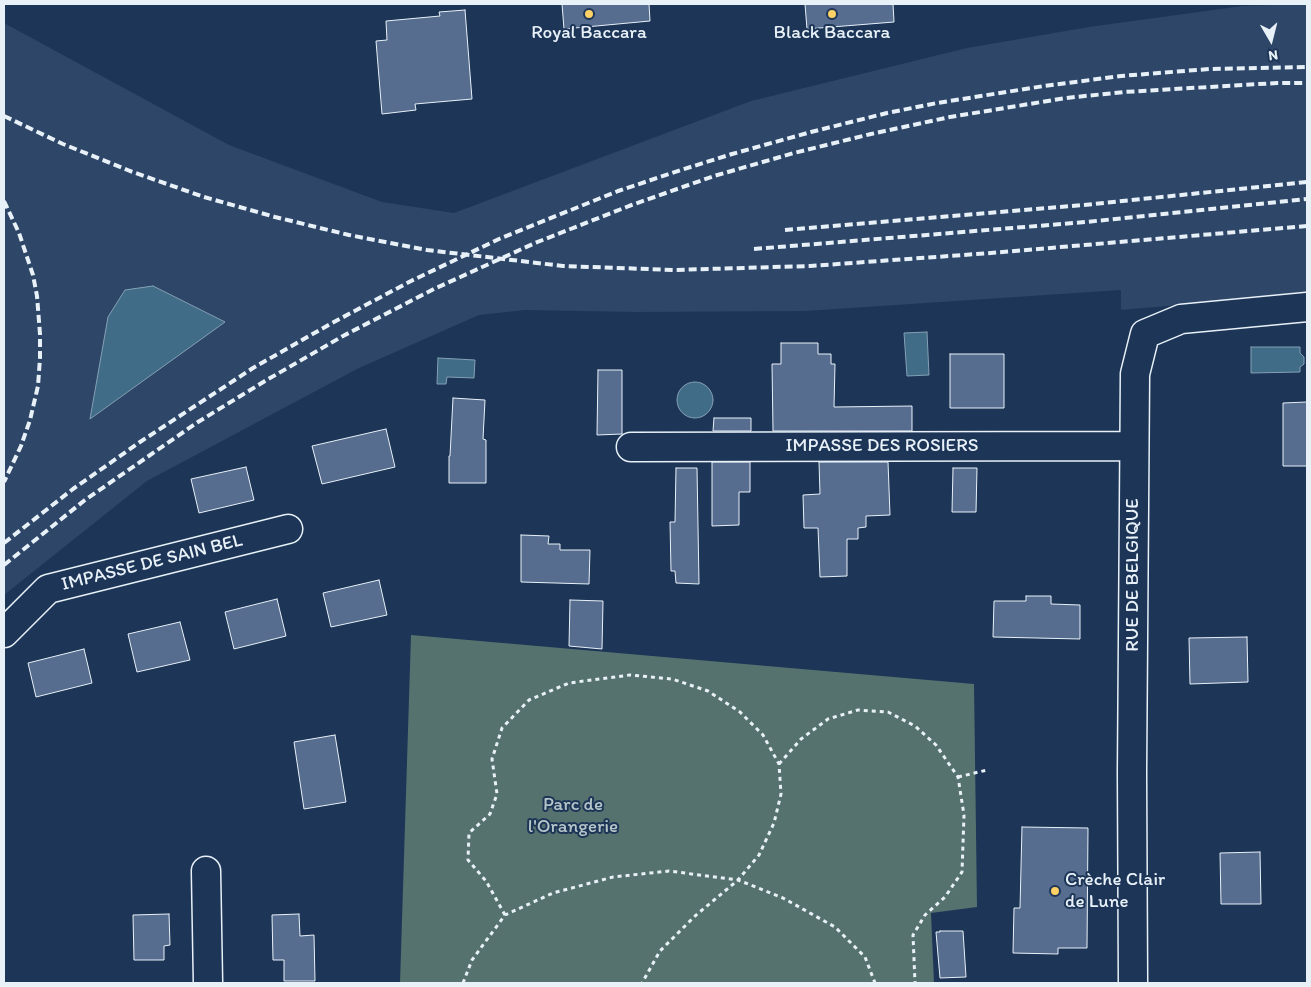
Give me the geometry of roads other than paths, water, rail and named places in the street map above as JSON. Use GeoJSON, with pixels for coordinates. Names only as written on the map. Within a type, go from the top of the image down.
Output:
{"type":"FeatureCollection","features":[{"type":"Feature","properties":{"kind":"street","name":"RUE DE BELGIQUE"},"geometry":{"type":"LineString","coordinates":[[1132,983],[1135,374],[1145,334],[1181,319],[1307,306]]}},
{"type":"Feature","properties":{"kind":"street","name":"IMPASSE DES ROSIERS"},"geometry":{"type":"LineString","coordinates":[[630,448],[1134,446]]}},
{"type":"Feature","properties":{"kind":"street","name":"IMPASSE DE SAIN BEL"},"geometry":{"type":"LineString","coordinates":[[4,633],[48,589],[288,529]]}},
{"type":"Feature","properties":{"kind":"street"},"geometry":{"type":"LineString","coordinates":[[206,871],[208,983]]}},
{"type":"Feature","properties":{"kind":"railway"},"geometry":{"type":"LineString","coordinates":[[4,543],[73,489],[140,442],[253,368],[411,281],[499,239],[618,191],[732,154],[811,132],[937,103],[1121,76],[1209,69],[1307,67]]}},
{"type":"Feature","properties":{"kind":"railway"},"geometry":{"type":"LineString","coordinates":[[4,565],[85,500],[198,422],[343,336],[434,289],[535,243],[629,206],[714,176],[794,153],[950,117],[1066,98],[1124,92],[1307,83]]}},
{"type":"Feature","properties":{"kind":"railway"},"geometry":{"type":"LineString","coordinates":[[4,116],[63,144],[130,171],[204,197],[275,217],[349,235],[427,250],[563,266],[674,270],[810,266],[991,253],[1307,226]]}},
{"type":"Feature","properties":{"kind":"railway"},"geometry":{"type":"LineString","coordinates":[[785,230],[1084,205],[1307,182]]}},
{"type":"Feature","properties":{"kind":"railway"},"geometry":{"type":"LineString","coordinates":[[754,249],[1086,222],[1307,199]]}},
{"type":"Feature","properties":{"kind":"railway"},"geometry":{"type":"LineString","coordinates":[[4,201],[19,233],[33,275],[40,334],[38,386],[30,420],[21,446],[4,482]]}},
{"type":"Feature","properties":{"kind":"place","name":"Royal Baccara"},"geometry":{"type":"Point","coordinates":[589,14]}},
{"type":"Feature","properties":{"kind":"place","name":"Black Baccara"},"geometry":{"type":"Point","coordinates":[832,14]}},
{"type":"Feature","properties":{"kind":"place","name":"Crèche Clair de Lune"},"geometry":{"type":"Point","coordinates":[1055,891]}},
{"type":"Feature","properties":{"kind":"park label","name":"Parc de l'Orangerie"},"geometry":{"type":"Point","coordinates":[573,816]}}]}
